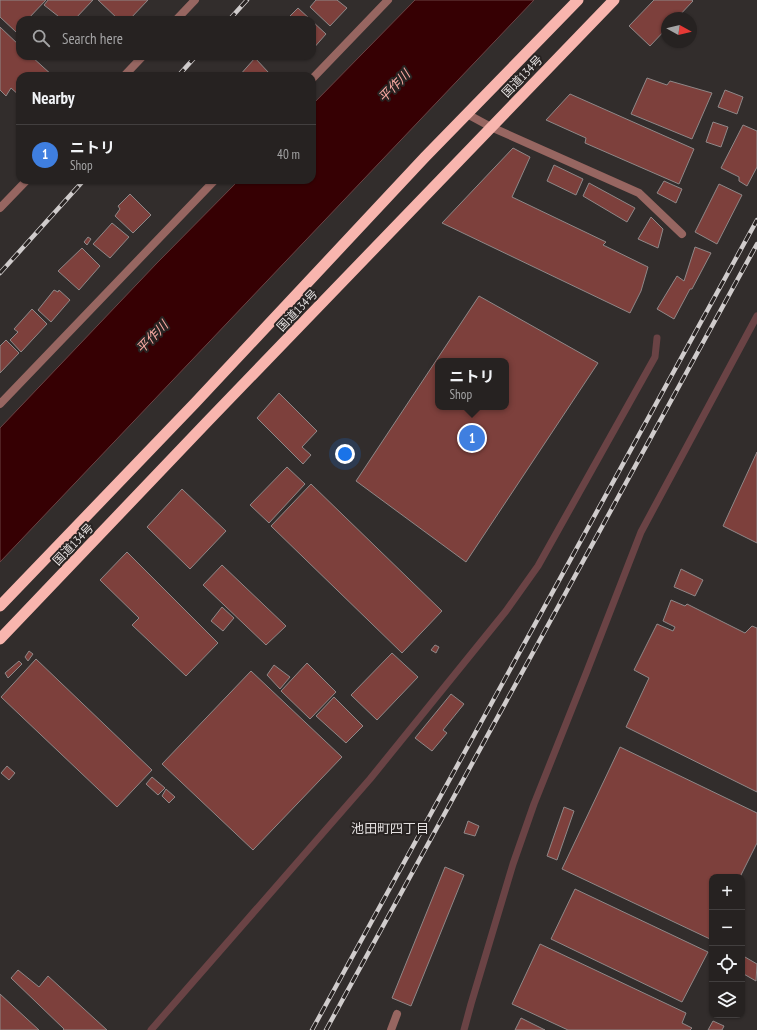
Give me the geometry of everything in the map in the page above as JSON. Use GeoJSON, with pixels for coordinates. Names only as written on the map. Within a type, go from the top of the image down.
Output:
{"type":"FeatureCollection","features":[{"type":"Feature","properties":{"kind":"highway","name":"国道134号"},"geometry":{"type":"LineString","coordinates":[[0,606],[195,403],[420,163],[578,0]]}},
{"type":"Feature","properties":{"kind":"highway","name":"国道134号"},"geometry":{"type":"LineString","coordinates":[[0,639],[212,416],[614,0]]}},
{"type":"Feature","properties":{"kind":"street"},"geometry":{"type":"LineString","coordinates":[[180,16],[195,0]]}},
{"type":"Feature","properties":{"kind":"street"},"geometry":{"type":"LineString","coordinates":[[316,75],[388,0]]}},
{"type":"Feature","properties":{"kind":"street"},"geometry":{"type":"LineString","coordinates":[[128,72],[139,60]]}},
{"type":"Feature","properties":{"kind":"street"},"geometry":{"type":"LineString","coordinates":[[467,114],[491,127],[639,193],[682,234]]}},
{"type":"Feature","properties":{"kind":"street"},"geometry":{"type":"LineString","coordinates":[[0,208],[23,184]]}},
{"type":"Feature","properties":{"kind":"street"},"geometry":{"type":"LineString","coordinates":[[0,404],[211,184]]}},
{"type":"Feature","properties":{"kind":"street"},"geometry":{"type":"LineString","coordinates":[[391,1030],[398,1014]]}},
{"type":"Feature","properties":{"kind":"water","name":"平作川"},"geometry":{"type":"Polygon","coordinates":[[[415,0],[534,0],[0,562],[0,428],[157,263],[235,184],[316,184],[316,101],[415,0]]]}},
{"type":"Feature","properties":{"kind":"building"},"geometry":{"type":"Polygon","coordinates":[[[0,0],[46,0],[31,16],[16,16],[16,32],[0,17],[0,0]]]}},
{"type":"Feature","properties":{"kind":"building"},"geometry":{"type":"Polygon","coordinates":[[[48,0],[93,0],[78,16],[58,16],[44,5],[48,0]]]}},
{"type":"Feature","properties":{"kind":"building"},"geometry":{"type":"Polygon","coordinates":[[[98,0],[148,0],[133,16],[115,16],[98,0]]]}},
{"type":"Feature","properties":{"kind":"building"},"geometry":{"type":"Polygon","coordinates":[[[316,0],[337,0],[347,8],[330,26],[310,7],[316,0]]]}},
{"type":"Feature","properties":{"kind":"building"},"geometry":{"type":"Polygon","coordinates":[[[654,0],[693,1],[683,12],[661,12],[661,34],[650,46],[629,26],[654,0]]]}},
{"type":"Feature","properties":{"kind":"building"},"geometry":{"type":"Polygon","coordinates":[[[298,8],[307,16],[290,16],[298,8]]]}},
{"type":"Feature","properties":{"kind":"building"},"geometry":{"type":"Polygon","coordinates":[[[316,25],[326,34],[316,45],[316,25]]]}},
{"type":"Feature","properties":{"kind":"building"},"geometry":{"type":"Polygon","coordinates":[[[0,27],[16,42],[16,60],[35,60],[49,72],[16,72],[16,92],[11,88],[6,96],[0,90],[0,27]]]}},
{"type":"Feature","properties":{"kind":"building"},"geometry":{"type":"Polygon","coordinates":[[[253,60],[257,60],[268,72],[243,72],[253,60]]]}},
{"type":"Feature","properties":{"kind":"building"},"geometry":{"type":"Polygon","coordinates":[[[647,78],[667,85],[670,81],[712,93],[692,139],[631,114],[647,78]]]}},
{"type":"Feature","properties":{"kind":"building"},"geometry":{"type":"Polygon","coordinates":[[[725,90],[743,97],[737,114],[718,107],[725,90]]]}},
{"type":"Feature","properties":{"kind":"building"},"geometry":{"type":"Polygon","coordinates":[[[570,94],[694,149],[679,184],[585,143],[586,138],[546,120],[570,94]]]}},
{"type":"Feature","properties":{"kind":"building"},"geometry":{"type":"Polygon","coordinates":[[[713,122],[728,127],[721,147],[706,142],[713,122]]]}},
{"type":"Feature","properties":{"kind":"building"},"geometry":{"type":"Polygon","coordinates":[[[743,125],[757,131],[757,167],[747,186],[739,181],[739,177],[721,168],[743,125]]]}},
{"type":"Feature","properties":{"kind":"building"},"geometry":{"type":"Polygon","coordinates":[[[513,148],[530,157],[512,197],[606,242],[603,245],[648,267],[641,291],[630,313],[442,223],[513,148]]]}},
{"type":"Feature","properties":{"kind":"building"},"geometry":{"type":"Polygon","coordinates":[[[554,165],[583,179],[576,195],[547,181],[554,165]]]}},
{"type":"Feature","properties":{"kind":"building"},"geometry":{"type":"Polygon","coordinates":[[[664,181],[682,189],[676,203],[657,193],[664,181]]]}},
{"type":"Feature","properties":{"kind":"building"},"geometry":{"type":"Polygon","coordinates":[[[589,183],[635,208],[627,222],[583,196],[589,183]]]}},
{"type":"Feature","properties":{"kind":"building"},"geometry":{"type":"Polygon","coordinates":[[[719,184],[742,195],[717,244],[695,232],[719,184]]]}},
{"type":"Feature","properties":{"kind":"building"},"geometry":{"type":"Polygon","coordinates":[[[130,194],[151,215],[133,233],[115,216],[120,209],[118,206],[130,194]]]}},
{"type":"Feature","properties":{"kind":"building"},"geometry":{"type":"Polygon","coordinates":[[[651,217],[663,229],[658,248],[638,239],[651,217]]]}},
{"type":"Feature","properties":{"kind":"building"},"geometry":{"type":"Polygon","coordinates":[[[112,223],[129,237],[110,258],[93,244],[112,223]]]}},
{"type":"Feature","properties":{"kind":"building"},"geometry":{"type":"Polygon","coordinates":[[[88,237],[91,239],[87,245],[84,242],[88,237]]]}},
{"type":"Feature","properties":{"kind":"building"},"geometry":{"type":"Polygon","coordinates":[[[695,247],[711,253],[674,319],[657,309],[677,276],[684,281],[695,247]]]}},
{"type":"Feature","properties":{"kind":"building"},"geometry":{"type":"Polygon","coordinates":[[[82,248],[100,266],[79,290],[58,271],[82,248]]]}},
{"type":"Feature","properties":{"kind":"building"},"geometry":{"type":"Polygon","coordinates":[[[54,290],[58,292],[59,290],[70,300],[51,322],[38,310],[54,290]]]}},
{"type":"Feature","properties":{"kind":"building"},"geometry":{"type":"Polygon","coordinates":[[[479,296],[598,363],[466,562],[356,481],[435,362],[435,410],[509,410],[509,358],[438,358],[479,296]]]}},
{"type":"Feature","properties":{"kind":"building"},"geometry":{"type":"Polygon","coordinates":[[[32,309],[47,324],[21,352],[10,340],[18,332],[14,329],[32,309]]]}},
{"type":"Feature","properties":{"kind":"building"},"geometry":{"type":"Polygon","coordinates":[[[6,340],[19,353],[0,373],[0,346],[6,340]]]}},
{"type":"Feature","properties":{"kind":"building"},"geometry":{"type":"Polygon","coordinates":[[[279,393],[317,431],[302,447],[311,455],[303,464],[257,418],[279,393]]]}},
{"type":"Feature","properties":{"kind":"building"},"geometry":{"type":"Polygon","coordinates":[[[757,452],[757,543],[723,526],[757,452]]]}},
{"type":"Feature","properties":{"kind":"building"},"geometry":{"type":"Polygon","coordinates":[[[287,467],[305,484],[269,523],[250,505],[287,467]]]}},
{"type":"Feature","properties":{"kind":"building"},"geometry":{"type":"Polygon","coordinates":[[[311,484],[442,611],[402,653],[271,526],[311,484]]]}},
{"type":"Feature","properties":{"kind":"building"},"geometry":{"type":"Polygon","coordinates":[[[182,489],[226,531],[190,569],[147,527],[182,489]]]}},
{"type":"Feature","properties":{"kind":"building"},"geometry":{"type":"Polygon","coordinates":[[[127,552],[218,643],[186,676],[132,625],[139,618],[100,580],[127,552]]]}},
{"type":"Feature","properties":{"kind":"building"},"geometry":{"type":"Polygon","coordinates":[[[222,565],[286,626],[266,645],[203,585],[222,565]]]}},
{"type":"Feature","properties":{"kind":"building"},"geometry":{"type":"Polygon","coordinates":[[[681,569],[703,580],[695,596],[674,587],[681,569]]]}},
{"type":"Feature","properties":{"kind":"building"},"geometry":{"type":"Polygon","coordinates":[[[671,600],[685,606],[687,604],[745,633],[752,626],[757,628],[757,792],[626,727],[649,678],[634,670],[657,624],[673,631],[675,627],[663,621],[671,600]]]}},
{"type":"Feature","properties":{"kind":"building"},"geometry":{"type":"Polygon","coordinates":[[[222,607],[234,618],[223,631],[211,621],[222,607]]]}},
{"type":"Feature","properties":{"kind":"building"},"geometry":{"type":"Polygon","coordinates":[[[435,645],[439,647],[436,653],[431,650],[435,645]]]}},
{"type":"Feature","properties":{"kind":"building"},"geometry":{"type":"Polygon","coordinates":[[[29,651],[33,654],[28,661],[25,657],[29,651]]]}},
{"type":"Feature","properties":{"kind":"building"},"geometry":{"type":"Polygon","coordinates":[[[392,653],[418,677],[377,720],[351,695],[392,653]]]}},
{"type":"Feature","properties":{"kind":"building"},"geometry":{"type":"Polygon","coordinates":[[[36,659],[152,770],[117,807],[1,697],[36,659]]]}},
{"type":"Feature","properties":{"kind":"building"},"geometry":{"type":"Polygon","coordinates":[[[19,661],[22,664],[8,678],[5,673],[19,661]]]}},
{"type":"Feature","properties":{"kind":"building"},"geometry":{"type":"Polygon","coordinates":[[[307,663],[336,692],[310,719],[281,691],[307,663]]]}},
{"type":"Feature","properties":{"kind":"building"},"geometry":{"type":"Polygon","coordinates":[[[274,665],[290,677],[280,689],[267,675],[274,665]]]}},
{"type":"Feature","properties":{"kind":"building"},"geometry":{"type":"Polygon","coordinates":[[[251,671],[342,757],[253,850],[162,764],[251,671]]]}},
{"type":"Feature","properties":{"kind":"building"},"geometry":{"type":"Polygon","coordinates":[[[451,694],[464,704],[443,730],[447,733],[432,751],[415,738],[451,694]]]}},
{"type":"Feature","properties":{"kind":"building"},"geometry":{"type":"Polygon","coordinates":[[[334,697],[363,726],[346,743],[316,716],[334,697]]]}},
{"type":"Feature","properties":{"kind":"building"},"geometry":{"type":"Polygon","coordinates":[[[620,747],[757,813],[757,843],[742,874],[709,874],[709,939],[562,869],[620,747]]]}},
{"type":"Feature","properties":{"kind":"building"},"geometry":{"type":"Polygon","coordinates":[[[7,766],[15,773],[9,780],[1,773],[7,766]]]}},
{"type":"Feature","properties":{"kind":"building"},"geometry":{"type":"Polygon","coordinates":[[[152,777],[165,788],[158,795],[146,784],[152,777]]]}},
{"type":"Feature","properties":{"kind":"building"},"geometry":{"type":"Polygon","coordinates":[[[166,789],[175,797],[169,803],[162,796],[166,789]]]}},
{"type":"Feature","properties":{"kind":"building"},"geometry":{"type":"Polygon","coordinates":[[[564,807],[574,811],[557,860],[547,856],[564,807]]]}},
{"type":"Feature","properties":{"kind":"building"},"geometry":{"type":"Polygon","coordinates":[[[468,821],[479,826],[475,836],[464,833],[468,821]]]}},
{"type":"Feature","properties":{"kind":"building"},"geometry":{"type":"Polygon","coordinates":[[[445,867],[464,875],[411,1006],[392,998],[445,867]]]}},
{"type":"Feature","properties":{"kind":"building"},"geometry":{"type":"Polygon","coordinates":[[[575,889],[708,952],[682,1002],[551,939],[575,889]]]}},
{"type":"Feature","properties":{"kind":"building"},"geometry":{"type":"Polygon","coordinates":[[[540,944],[686,1013],[682,1023],[692,1028],[690,1030],[568,1030],[512,1004],[540,944]]]}},
{"type":"Feature","properties":{"kind":"building"},"geometry":{"type":"Polygon","coordinates":[[[745,957],[757,964],[756,981],[745,975],[745,957]]]}},
{"type":"Feature","properties":{"kind":"building"},"geometry":{"type":"Polygon","coordinates":[[[18,970],[39,987],[48,976],[107,1030],[63,1030],[64,1029],[11,978],[18,970]]]}},
{"type":"Feature","properties":{"kind":"building"},"geometry":{"type":"Polygon","coordinates":[[[0,994],[39,1030],[0,1030],[0,994]]]}},
{"type":"Feature","properties":{"kind":"building"},"geometry":{"type":"Polygon","coordinates":[[[521,1018],[545,1030],[515,1030],[521,1018]]]}},
{"type":"Feature","properties":{"kind":"building"},"geometry":{"type":"Polygon","coordinates":[[[713,1021],[724,1026],[722,1030],[708,1030],[713,1021]]]}},
{"type":"Feature","properties":{"kind":"waterway"},"geometry":{"type":"LineString","coordinates":[[464,1030],[513,864],[534,804],[641,532],[757,316]]}},
{"type":"Feature","properties":{"kind":"waterway"},"geometry":{"type":"LineString","coordinates":[[151,1030],[370,779],[506,611],[538,566],[655,357],[657,338]]}},
{"type":"Feature","properties":{"kind":"railway"},"geometry":{"type":"LineString","coordinates":[[233,16],[247,0]]}},
{"type":"Feature","properties":{"kind":"railway"},"geometry":{"type":"LineString","coordinates":[[182,72],[192,60]]}},
{"type":"Feature","properties":{"kind":"railway"},"geometry":{"type":"LineString","coordinates":[[0,273],[80,184]]}},
{"type":"Feature","properties":{"kind":"railway"},"geometry":{"type":"LineString","coordinates":[[312,1030],[757,220]]}},
{"type":"Feature","properties":{"kind":"railway"},"geometry":{"type":"LineString","coordinates":[[326,1030],[757,244]]}},
{"type":"Feature","properties":{"kind":"place","name":"ニトリ"},"geometry":{"type":"Point","coordinates":[472,438]}},
{"type":"Feature","properties":{"kind":"district","name":"池田町四丁目"},"geometry":{"type":"Point","coordinates":[390,828]}}]}
